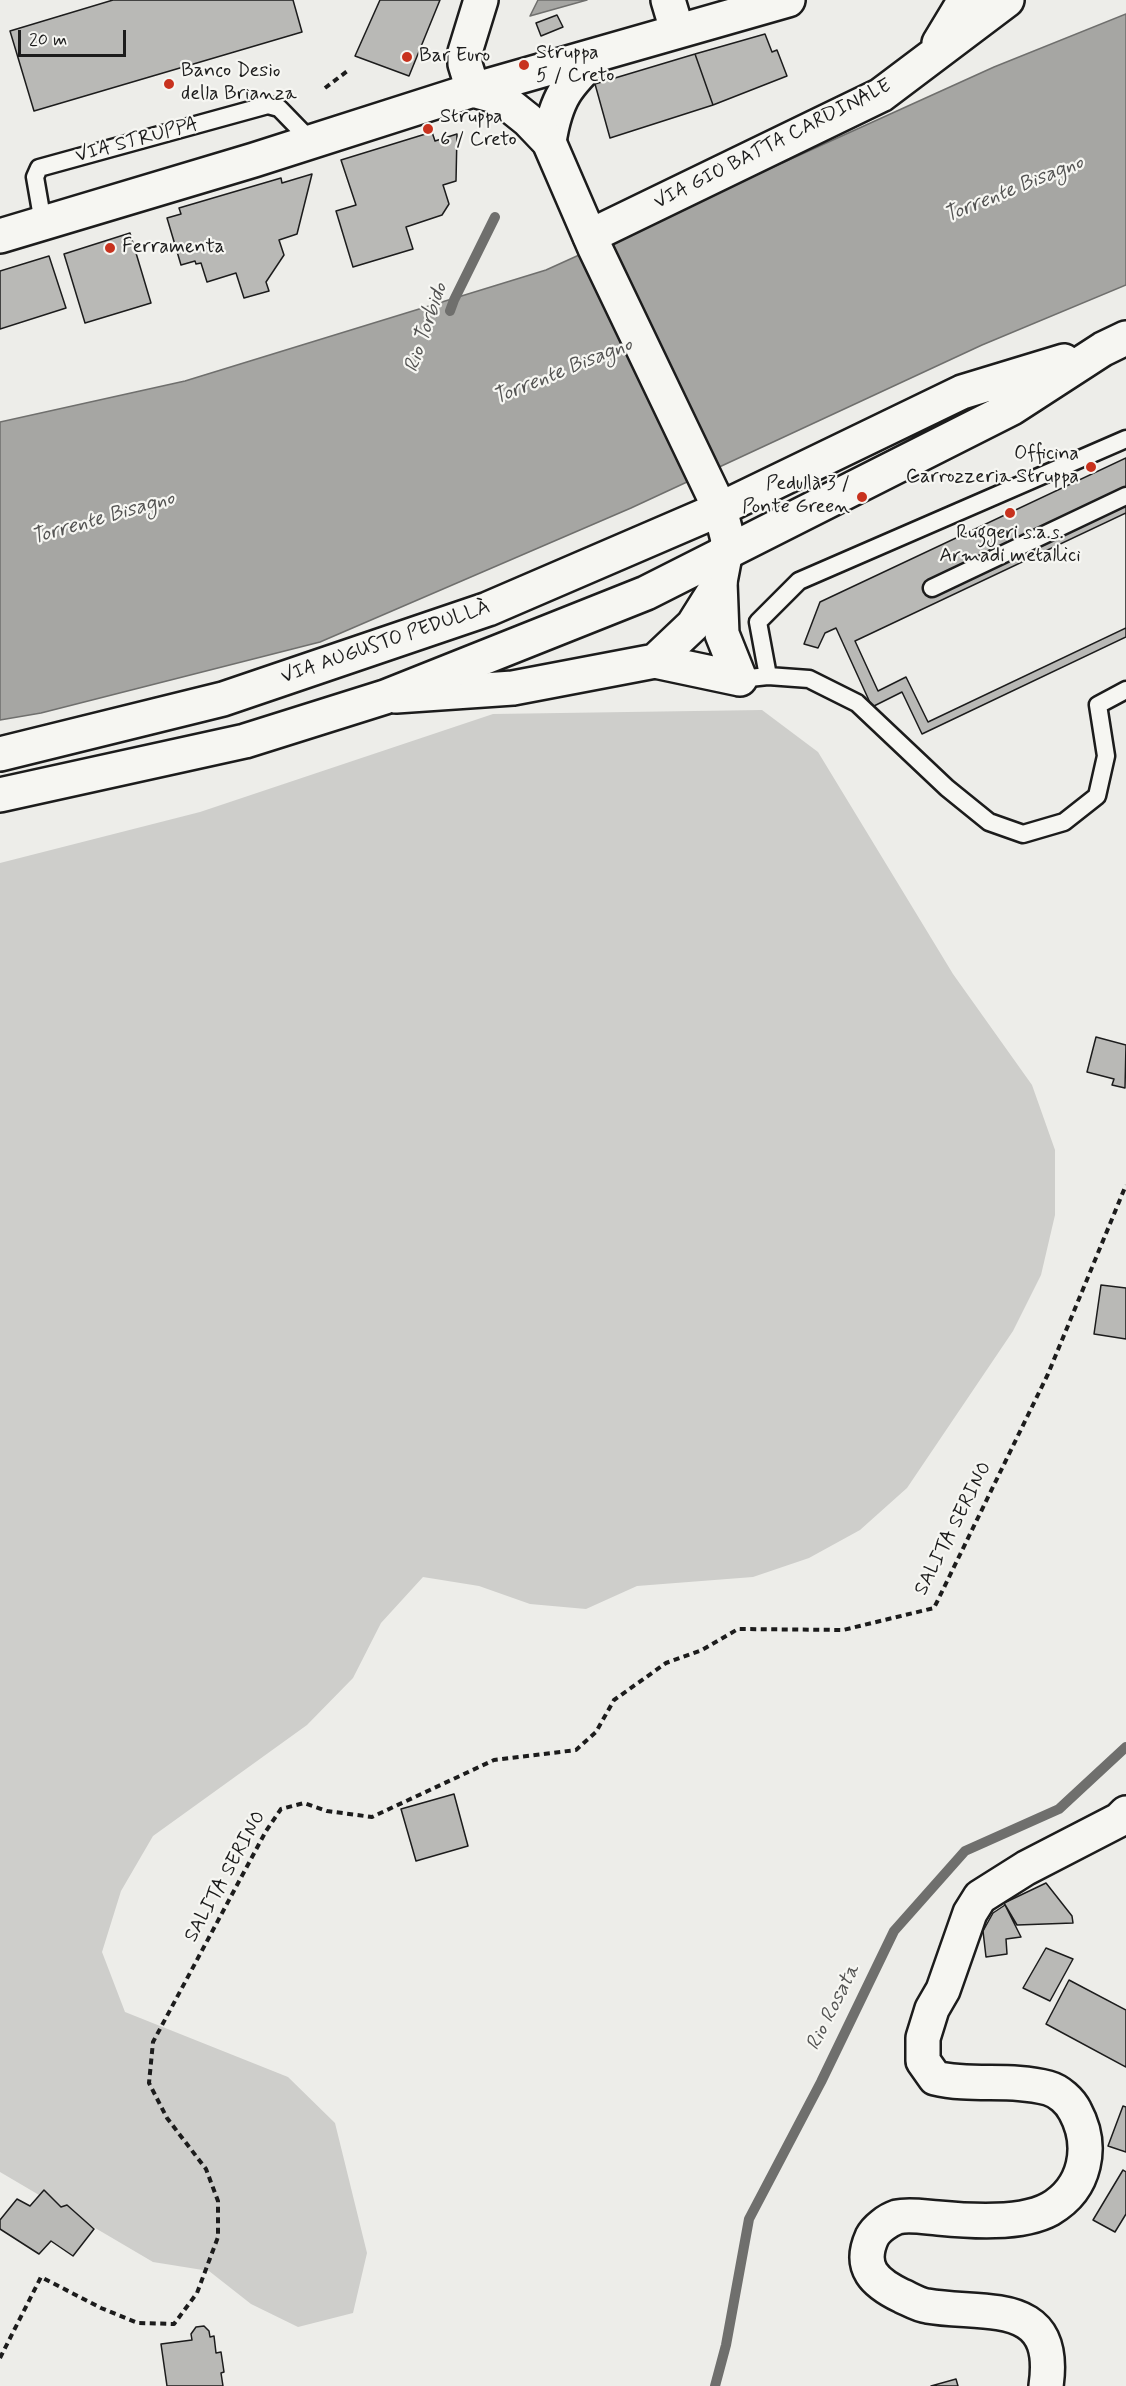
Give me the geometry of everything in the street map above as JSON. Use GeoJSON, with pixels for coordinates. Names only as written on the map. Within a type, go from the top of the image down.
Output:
{"type":"FeatureCollection","features":[{"type":"Feature","properties":{"kind":"main road"},"geometry":{"type":"LineString","coordinates":[[472,90],[465,64],[465,51],[481,0]]}},
{"type":"Feature","properties":{"kind":"main road"},"geometry":{"type":"LineString","coordinates":[[0,236],[312,142],[472,90],[601,53],[672,15],[788,0]]}},
{"type":"Feature","properties":{"kind":"main road"},"geometry":{"type":"LineString","coordinates":[[928,60],[965,0]]}},
{"type":"Feature","properties":{"kind":"main road","name":"VIA GIO BATTA CARDINALE"},"geometry":{"type":"LineString","coordinates":[[592,241],[881,95],[1007,0]]}},
{"type":"Feature","properties":{"kind":"main road"},"geometry":{"type":"LineString","coordinates":[[549,142],[553,116],[563,93],[601,53]]}},
{"type":"Feature","properties":{"kind":"main road"},"geometry":{"type":"LineString","coordinates":[[472,90],[495,96],[508,104],[528,120],[549,142],[592,241],[720,509],[728,540],[720,582],[722,634],[754,677]]}},
{"type":"Feature","properties":{"kind":"main road"},"geometry":{"type":"LineString","coordinates":[[0,795],[245,741],[385,697],[646,593],[727,550],[1012,408],[1114,344]]}},
{"type":"Feature","properties":{"kind":"main road","name":"VIA AUGUSTO PEDULLÀ"},"geometry":{"type":"LineString","coordinates":[[0,754],[234,696],[488,609],[720,509],[962,392],[1114,344]]}},
{"type":"Feature","properties":{"kind":"main road"},"geometry":{"type":"LineString","coordinates":[[655,661],[693,625],[720,582]]}},
{"type":"Feature","properties":{"kind":"main road"},"geometry":{"type":"LineString","coordinates":[[385,697],[513,687],[655,661],[754,677]]}},
{"type":"Feature","properties":{"kind":"main road"},"geometry":{"type":"LineString","coordinates":[[1046,2386],[1048,2359],[1042,2341],[1032,2326],[1011,2314],[926,2306],[884,2287],[871,2275],[866,2261],[872,2236],[896,2217],[916,2216],[969,2220],[1025,2217],[1049,2209],[1074,2187],[1082,2172],[1086,2156],[1086,2139],[1080,2120],[1070,2102],[1052,2089],[1030,2084],[956,2083],[935,2078],[923,2061],[923,2038],[932,2009],[943,1990],[970,1913],[980,1897],[1026,1868],[1119,1820],[1126,1813]]}},
{"type":"Feature","properties":{"kind":"lane","name":"VIA STRUPPA"},"geometry":{"type":"LineString","coordinates":[[43,223],[34,177],[39,168],[268,105],[279,108],[312,142]]}},
{"type":"Feature","properties":{"kind":"lane"},"geometry":{"type":"LineString","coordinates":[[1126,439],[799,581],[758,622],[754,677],[809,679],[857,703],[947,788],[989,822],[1023,834],[1064,822],[1097,796],[1106,756],[1098,705],[1126,690]]}},
{"type":"Feature","properties":{"kind":"lane"},"geometry":{"type":"LineString","coordinates":[[932,588],[1126,496]]}},
{"type":"Feature","properties":{"kind":"path"},"geometry":{"type":"LineString","coordinates":[[325,88],[350,69]]}},
{"type":"Feature","properties":{"kind":"path","name":"SALITA SERINO"},"geometry":{"type":"LineString","coordinates":[[0,2358],[40,2277],[100,2308],[138,2323],[174,2324],[197,2293],[218,2236],[218,2201],[206,2169],[167,2118],[148,2083],[153,2042],[266,1831],[281,1809],[304,1803],[327,1810],[372,1817],[494,1760],[576,1750],[596,1732],[614,1700],[666,1663],[702,1650],[738,1629],[843,1630],[934,1608],[1048,1374],[1126,1185]]}},
{"type":"Feature","properties":{"kind":"shaded area"},"geometry":{"type":"Polygon","coordinates":[[[762,710],[818,752],[953,974],[1032,1085],[1055,1150],[1055,1215],[1041,1275],[1013,1331],[907,1488],[860,1530],[809,1558],[753,1577],[637,1586],[586,1609],[530,1604],[479,1586],[423,1577],[381,1623],[353,1678],[307,1725],[153,1836],[121,1891],[102,1952],[125,2012],[288,2077],[335,2123],[367,2253],[353,2313],[298,2327],[251,2304],[209,2271],[153,2262],[0,2172],[0,863],[200,812],[493,714],[762,710]]]}},
{"type":"Feature","properties":{"kind":"water"},"geometry":{"type":"Polygon","coordinates":[[[538,0],[587,0],[530,16],[538,0]]]}},
{"type":"Feature","properties":{"kind":"water","name":"Torrente Bisagno"},"geometry":{"type":"Polygon","coordinates":[[[1126,14],[1126,285],[982,345],[631,508],[320,642],[41,713],[0,720],[0,422],[185,381],[546,270],[994,67],[1126,14]]]}},
{"type":"Feature","properties":{"kind":"building"},"geometry":{"type":"Polygon","coordinates":[[[113,0],[293,0],[302,32],[34,111],[10,31],[113,0]]]}},
{"type":"Feature","properties":{"kind":"building"},"geometry":{"type":"Polygon","coordinates":[[[380,0],[440,0],[409,76],[355,56],[380,0]]]}},
{"type":"Feature","properties":{"kind":"building"},"geometry":{"type":"Polygon","coordinates":[[[557,15],[563,27],[541,36],[536,23],[557,15]]]}},
{"type":"Feature","properties":{"kind":"building"},"geometry":{"type":"Polygon","coordinates":[[[765,34],[772,52],[777,50],[787,76],[713,105],[695,54],[765,34]]]}},
{"type":"Feature","properties":{"kind":"building"},"geometry":{"type":"Polygon","coordinates":[[[695,54],[713,105],[610,138],[595,84],[695,54]]]}},
{"type":"Feature","properties":{"kind":"building"},"geometry":{"type":"Polygon","coordinates":[[[432,132],[435,141],[457,134],[456,181],[443,185],[449,204],[442,215],[406,227],[413,249],[353,267],[336,211],[356,205],[341,160],[432,132]]]}},
{"type":"Feature","properties":{"kind":"building"},"geometry":{"type":"Polygon","coordinates":[[[312,174],[297,234],[279,240],[284,255],[266,282],[269,291],[244,298],[236,273],[207,282],[201,263],[196,264],[195,261],[181,265],[167,218],[181,214],[179,208],[281,178],[282,183],[312,174]]]}},
{"type":"Feature","properties":{"kind":"building"},"geometry":{"type":"Polygon","coordinates":[[[130,233],[151,303],[85,323],[64,254],[130,233]]]}},
{"type":"Feature","properties":{"kind":"building"},"geometry":{"type":"Polygon","coordinates":[[[49,256],[66,308],[0,329],[0,271],[49,256]]]}},
{"type":"Feature","properties":{"kind":"building"},"geometry":{"type":"Polygon","coordinates":[[[1126,458],[1126,637],[922,734],[902,692],[872,707],[836,628],[825,633],[818,648],[804,644],[820,602],[1126,458]]]}},
{"type":"Feature","properties":{"kind":"building"},"geometry":{"type":"Polygon","coordinates":[[[1126,513],[1126,628],[928,722],[906,677],[878,691],[855,641],[1126,513]]]}},
{"type":"Feature","properties":{"kind":"building"},"geometry":{"type":"Polygon","coordinates":[[[1096,1037],[1126,1045],[1125,1088],[1112,1085],[1114,1079],[1087,1072],[1096,1037]]]}},
{"type":"Feature","properties":{"kind":"building"},"geometry":{"type":"Polygon","coordinates":[[[1101,1285],[1126,1288],[1126,1339],[1094,1334],[1101,1285]]]}},
{"type":"Feature","properties":{"kind":"building"},"geometry":{"type":"Polygon","coordinates":[[[454,1794],[468,1846],[416,1861],[401,1809],[454,1794]]]}},
{"type":"Feature","properties":{"kind":"building"},"geometry":{"type":"Polygon","coordinates":[[[1046,1883],[1072,1916],[1073,1923],[1017,1925],[1004,1903],[1046,1883]]]}},
{"type":"Feature","properties":{"kind":"building"},"geometry":{"type":"Polygon","coordinates":[[[1005,1905],[1021,1937],[1006,1939],[1007,1954],[986,1957],[983,1931],[993,1913],[1005,1905]]]}},
{"type":"Feature","properties":{"kind":"building"},"geometry":{"type":"Polygon","coordinates":[[[1046,1948],[1073,1959],[1050,2001],[1023,1988],[1046,1948]]]}},
{"type":"Feature","properties":{"kind":"building"},"geometry":{"type":"Polygon","coordinates":[[[1069,1980],[1126,2010],[1126,2067],[1046,2024],[1069,1980]]]}},
{"type":"Feature","properties":{"kind":"building"},"geometry":{"type":"Polygon","coordinates":[[[1123,2106],[1126,2107],[1126,2152],[1108,2146],[1123,2106]]]}},
{"type":"Feature","properties":{"kind":"building"},"geometry":{"type":"Polygon","coordinates":[[[1123,2170],[1126,2172],[1126,2214],[1115,2232],[1093,2220],[1123,2170]]]}},
{"type":"Feature","properties":{"kind":"building"},"geometry":{"type":"Polygon","coordinates":[[[44,2190],[61,2207],[67,2205],[94,2229],[73,2256],[51,2241],[39,2254],[0,2229],[0,2220],[17,2199],[30,2206],[44,2190]]]}},
{"type":"Feature","properties":{"kind":"building"},"geometry":{"type":"Polygon","coordinates":[[[204,2326],[209,2331],[210,2337],[214,2336],[216,2353],[221,2352],[224,2372],[221,2373],[223,2386],[167,2386],[161,2344],[192,2340],[191,2334],[196,2327],[204,2326]]]}},
{"type":"Feature","properties":{"kind":"building"},"geometry":{"type":"Polygon","coordinates":[[[956,2379],[958,2386],[931,2386],[956,2379]]]}},
{"type":"Feature","properties":{"kind":"waterway","name":"Rio Torbido"},"geometry":{"type":"LineString","coordinates":[[450,311],[495,217]]}},
{"type":"Feature","properties":{"kind":"waterway","name":"Rio Rosata"},"geometry":{"type":"LineString","coordinates":[[715,2386],[726,2345],[749,2219],[821,2082],[894,1931],[965,1851],[1059,1809],[1126,1747]]}},
{"type":"Feature","properties":{"kind":"place","name":"Bar Euro"},"geometry":{"type":"Point","coordinates":[407,57]}},
{"type":"Feature","properties":{"kind":"place","name":"Struppa 5 / Creto"},"geometry":{"type":"Point","coordinates":[524,65]}},
{"type":"Feature","properties":{"kind":"place","name":"Banco Desio della Brianza"},"geometry":{"type":"Point","coordinates":[169,84]}},
{"type":"Feature","properties":{"kind":"place","name":"Struppa 6 / Creto"},"geometry":{"type":"Point","coordinates":[428,129]}},
{"type":"Feature","properties":{"kind":"place","name":"Ferramenta"},"geometry":{"type":"Point","coordinates":[110,248]}},
{"type":"Feature","properties":{"kind":"place","name":"Officina Carrozzeria Struppa"},"geometry":{"type":"Point","coordinates":[1091,467]}},
{"type":"Feature","properties":{"kind":"place","name":"Pedullà 3 / Ponte Green"},"geometry":{"type":"Point","coordinates":[862,497]}},
{"type":"Feature","properties":{"kind":"place","name":"Ruggeri s.a.s. Armadi metallici"},"geometry":{"type":"Point","coordinates":[1010,513]}}]}
